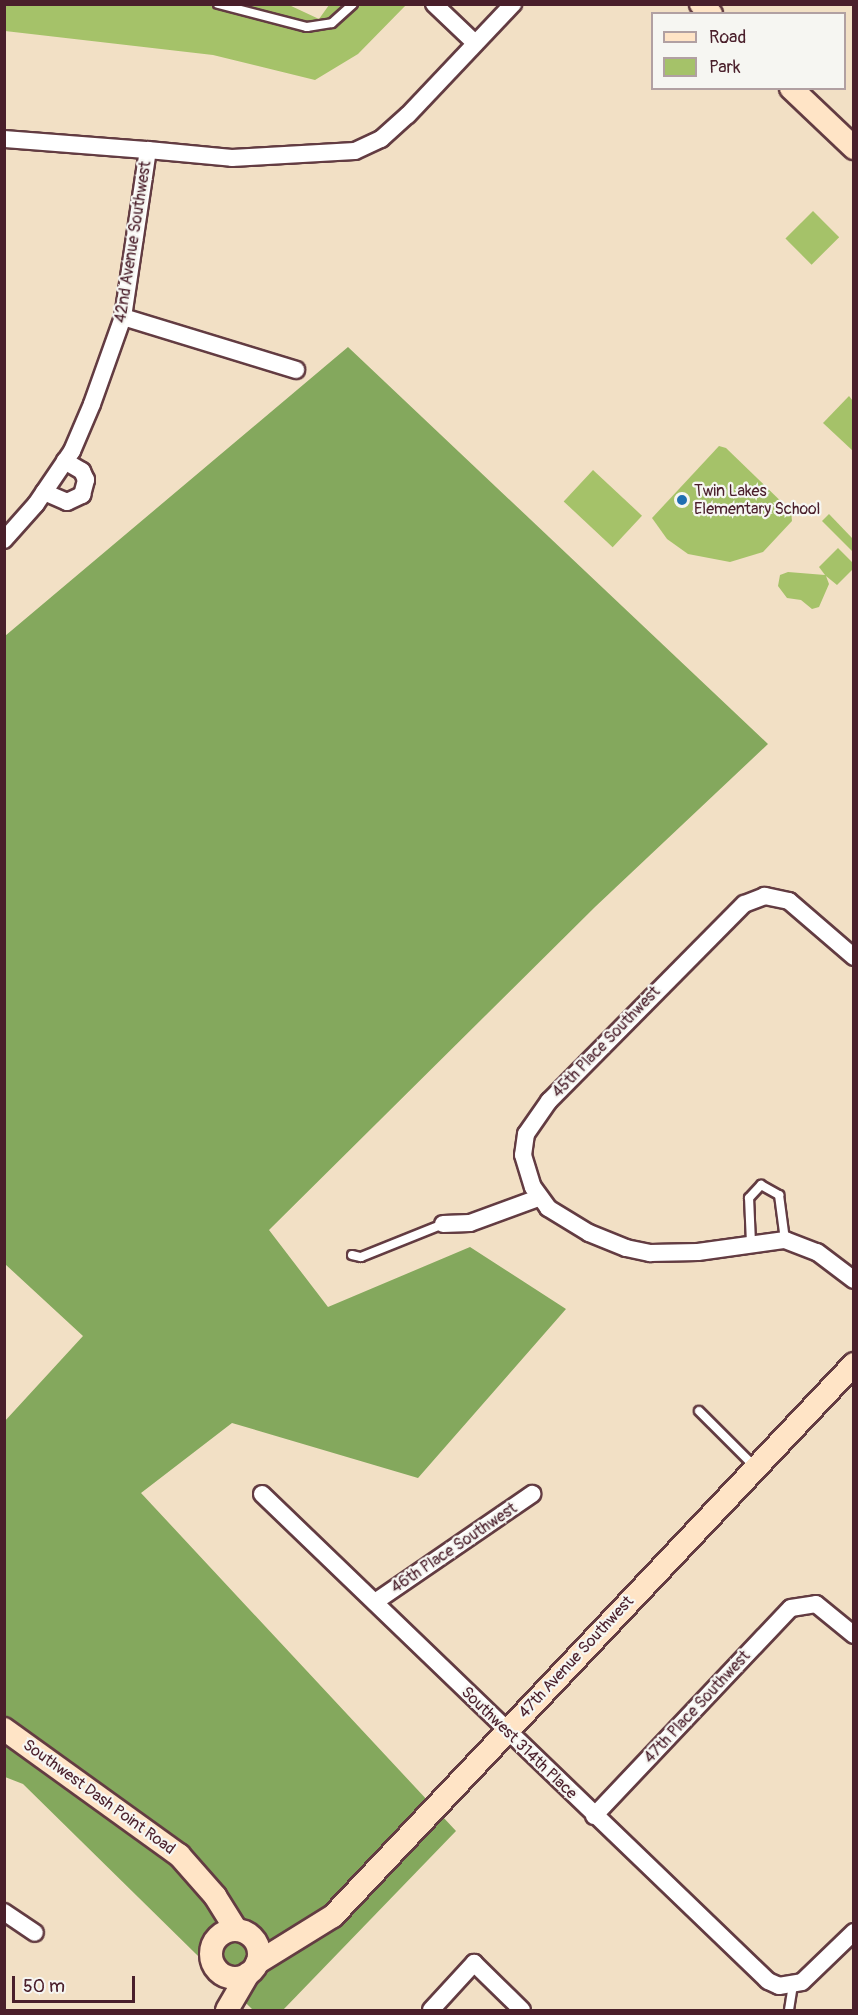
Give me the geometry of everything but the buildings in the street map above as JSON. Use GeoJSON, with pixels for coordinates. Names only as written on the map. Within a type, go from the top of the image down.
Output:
{"type":"FeatureCollection","features":[{"type":"Feature","properties":{"kind":"main road"},"geometry":{"type":"LineString","coordinates":[[793,90],[850,139]]}},
{"type":"Feature","properties":{"kind":"main road","name":"47th Avenue Southwest"},"geometry":{"type":"LineString","coordinates":[[252,1968],[290,1940],[333,1916],[854,1364]]}},
{"type":"Feature","properties":{"kind":"main road","name":"Southwest Dash Point Road"},"geometry":{"type":"LineString","coordinates":[[4,1729],[138,1822],[178,1855],[215,1896],[241,1932]]}},
{"type":"Feature","properties":{"kind":"main road"},"geometry":{"type":"LineString","coordinates":[[215,1896],[212,1960],[217,1970],[220,2010]]}},
{"type":"Feature","properties":{"kind":"main road"},"geometry":{"type":"LineString","coordinates":[[213,1943],[223,1933],[241,1932],[290,1940]]}},
{"type":"Feature","properties":{"kind":"main road"},"geometry":{"type":"LineString","coordinates":[[227,2010],[252,1968],[256,1943],[241,1932]]}},
{"type":"Feature","properties":{"kind":"main road"},"geometry":{"type":"LineString","coordinates":[[217,1970],[232,1978],[252,1968]]}},
{"type":"Feature","properties":{"kind":"street"},"geometry":{"type":"LineString","coordinates":[[434,4],[475,43]]}},
{"type":"Feature","properties":{"kind":"street","name":"42nd Avenue Southwest"},"geometry":{"type":"LineString","coordinates":[[4,540],[44,492],[65,461],[92,404],[123,317],[148,150],[232,158],[355,151],[381,139],[408,115],[513,4]]}},
{"type":"Feature","properties":{"kind":"street"},"geometry":{"type":"LineString","coordinates":[[4,139],[148,150]]}},
{"type":"Feature","properties":{"kind":"street"},"geometry":{"type":"LineString","coordinates":[[123,317],[296,370]]}},
{"type":"Feature","properties":{"kind":"street"},"geometry":{"type":"LineString","coordinates":[[44,492],[67,502],[82,495],[86,480],[82,471],[65,461]]}},
{"type":"Feature","properties":{"kind":"street","name":"45th Place Southwest"},"geometry":{"type":"LineString","coordinates":[[538,1198],[523,1155],[526,1134],[539,1112],[726,919],[744,904],[765,896],[789,901],[810,915],[854,957]]}},
{"type":"Feature","properties":{"kind":"street"},"geometry":{"type":"LineString","coordinates":[[442,1224],[470,1223],[538,1198],[559,1216],[589,1233],[650,1253],[698,1252],[785,1240],[817,1252],[854,1280]]}},
{"type":"Feature","properties":{"kind":"street","name":"Southwest 314th Place"},"geometry":{"type":"LineString","coordinates":[[262,1494],[768,1981],[786,1986]]}},
{"type":"Feature","properties":{"kind":"street","name":"46th Place Southwest"},"geometry":{"type":"LineString","coordinates":[[375,1602],[532,1494]]}},
{"type":"Feature","properties":{"kind":"street","name":"47th Place Southwest"},"geometry":{"type":"LineString","coordinates":[[594,1816],[791,1608],[802,1603],[827,1610],[854,1635]]}},
{"type":"Feature","properties":{"kind":"street"},"geometry":{"type":"LineString","coordinates":[[4,1912],[35,1933]]}},
{"type":"Feature","properties":{"kind":"street"},"geometry":{"type":"LineString","coordinates":[[786,1986],[815,1973],[854,1932]]}},
{"type":"Feature","properties":{"kind":"street"},"geometry":{"type":"LineString","coordinates":[[430,2010],[474,1963],[522,2010]]}},
{"type":"Feature","properties":{"kind":"lane"},"geometry":{"type":"LineString","coordinates":[[218,4],[308,27],[332,23],[353,4]]}},
{"type":"Feature","properties":{"kind":"lane"},"geometry":{"type":"LineString","coordinates":[[751,1243],[749,1198],[761,1185],[779,1195],[785,1240]]}},
{"type":"Feature","properties":{"kind":"lane"},"geometry":{"type":"LineString","coordinates":[[352,1255],[361,1257],[442,1224]]}},
{"type":"Feature","properties":{"kind":"lane"},"geometry":{"type":"LineString","coordinates":[[699,1411],[755,1468]]}},
{"type":"Feature","properties":{"kind":"lane"},"geometry":{"type":"LineString","coordinates":[[786,1986],[789,2010]]}},
{"type":"Feature","properties":{"kind":"green space"},"geometry":{"type":"Polygon","coordinates":[[[5,5],[289,5],[319,19],[329,5],[406,5],[358,54],[315,80],[213,55],[5,31],[5,5]]]}},
{"type":"Feature","properties":{"kind":"green space"},"geometry":{"type":"Polygon","coordinates":[[[813,211],[839,237],[812,265],[785,239],[813,211]]]}},
{"type":"Feature","properties":{"kind":"green space"},"geometry":{"type":"Polygon","coordinates":[[[348,347],[768,744],[595,907],[269,1230],[328,1307],[470,1247],[566,1309],[418,1478],[232,1423],[141,1493],[456,1831],[283,2010],[253,2010],[23,1784],[5,1777],[4,1422],[83,1336],[5,1264],[5,636],[348,347]]]}},
{"type":"Feature","properties":{"kind":"green space"},"geometry":{"type":"Polygon","coordinates":[[[849,396],[853,401],[853,451],[823,423],[849,396]]]}},
{"type":"Feature","properties":{"kind":"green space"},"geometry":{"type":"Polygon","coordinates":[[[719,446],[726,448],[791,511],[792,521],[763,552],[730,562],[688,554],[667,539],[652,518],[719,446]]]}},
{"type":"Feature","properties":{"kind":"green space"},"geometry":{"type":"Polygon","coordinates":[[[593,470],[642,516],[613,547],[564,501],[593,470]]]}},
{"type":"Feature","properties":{"kind":"green space"},"geometry":{"type":"Polygon","coordinates":[[[829,514],[853,539],[853,552],[822,521],[829,514]]]}},
{"type":"Feature","properties":{"kind":"green space"},"geometry":{"type":"Polygon","coordinates":[[[838,548],[853,563],[853,569],[837,585],[826,576],[829,584],[819,607],[812,609],[801,600],[787,598],[778,586],[780,575],[788,572],[825,575],[819,567],[838,548]]]}},
{"type":"Feature","properties":{"kind":"place","name":"Twin Lakes Elementary School"},"geometry":{"type":"Point","coordinates":[682,500]}}]}
